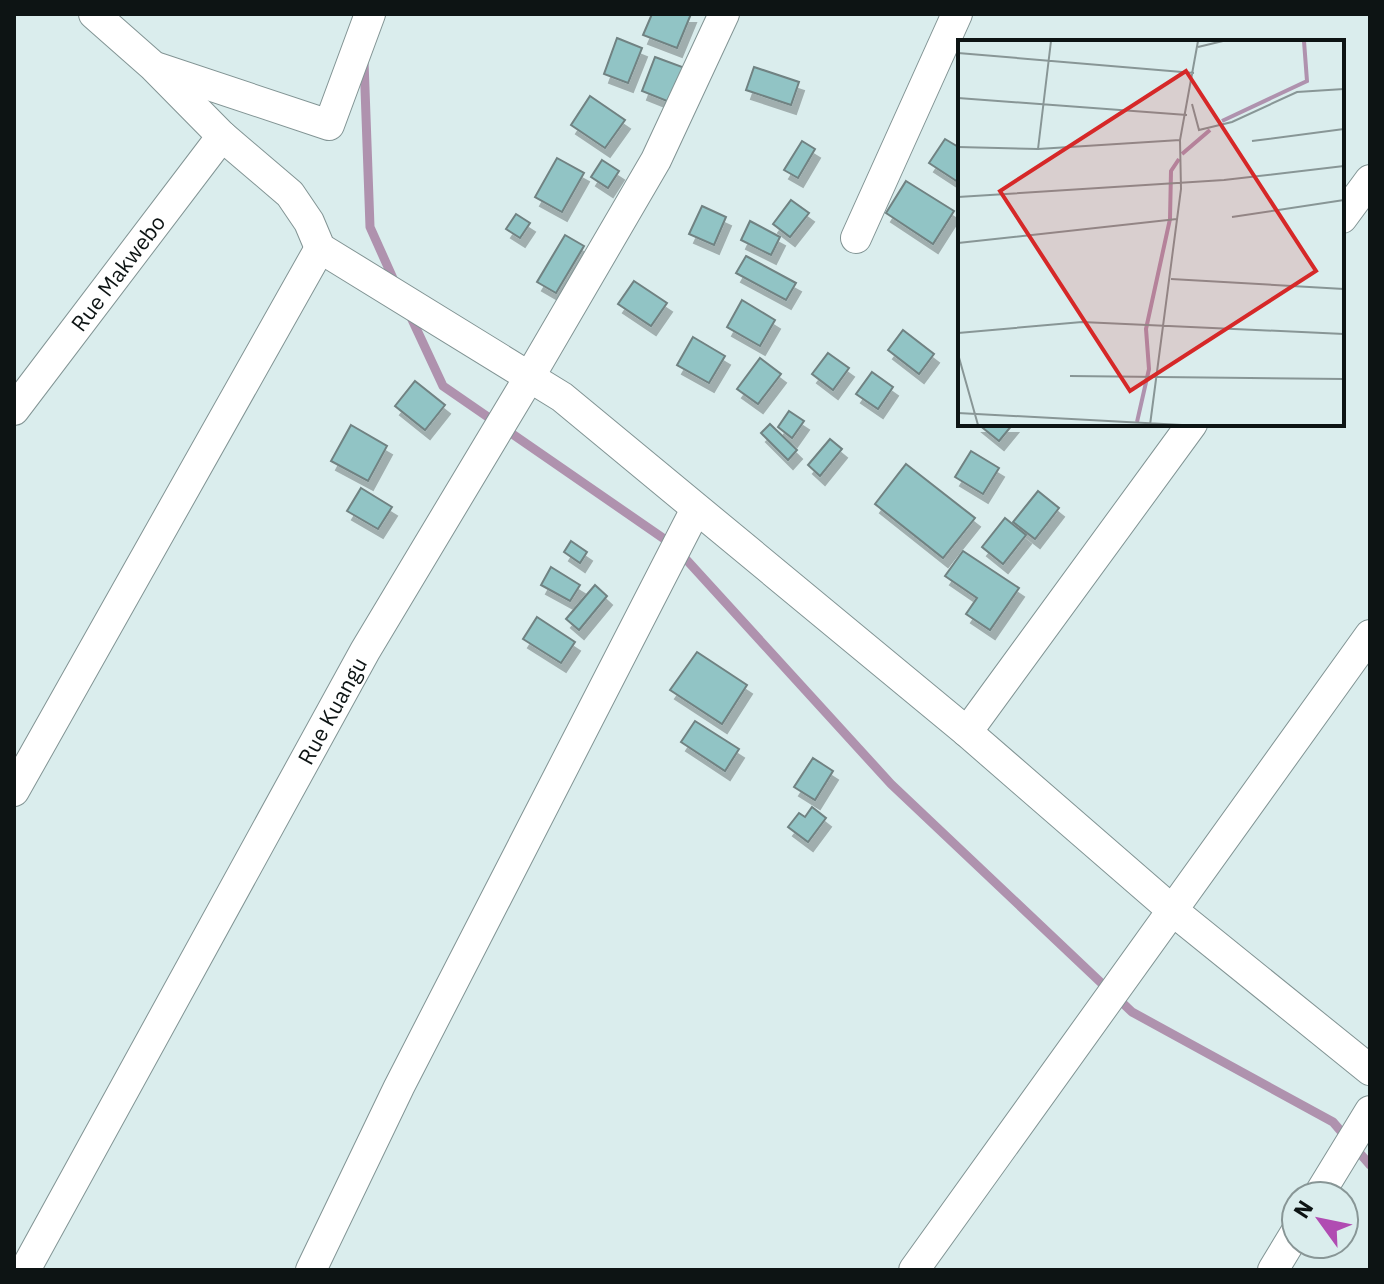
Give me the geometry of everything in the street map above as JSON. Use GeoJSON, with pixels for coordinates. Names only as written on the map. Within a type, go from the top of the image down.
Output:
{"type":"FeatureCollection","features":[{"type":"Feature","properties":{"kind":"street"},"geometry":{"type":"LineString","coordinates":[[94,14],[153,66],[222,136],[290,194],[309,222],[320,248],[562,397],[967,732],[1172,910],[1370,1070]]}},
{"type":"Feature","properties":{"kind":"street"},"geometry":{"type":"LineString","coordinates":[[153,66],[329,125],[370,14]]}},
{"type":"Feature","properties":{"kind":"street","name":"Rue Kuangu"},"geometry":{"type":"LineString","coordinates":[[25,1270],[365,651],[656,160],[724,14]]}},
{"type":"Feature","properties":{"kind":"street"},"geometry":{"type":"LineString","coordinates":[[856,238],[957,14]]}},
{"type":"Feature","properties":{"kind":"street","name":"Rue Makwebo"},"geometry":{"type":"LineString","coordinates":[[14,410],[222,136]]}},
{"type":"Feature","properties":{"kind":"street"},"geometry":{"type":"LineString","coordinates":[[1344,215],[1370,180]]}},
{"type":"Feature","properties":{"kind":"street"},"geometry":{"type":"LineString","coordinates":[[14,791],[320,248]]}},
{"type":"Feature","properties":{"kind":"street"},"geometry":{"type":"LineString","coordinates":[[967,732],[1191,426]]}},
{"type":"Feature","properties":{"kind":"street"},"geometry":{"type":"LineString","coordinates":[[311,1270],[399,1087],[696,509]]}},
{"type":"Feature","properties":{"kind":"street"},"geometry":{"type":"LineString","coordinates":[[914,1270],[1370,635]]}},
{"type":"Feature","properties":{"kind":"street"},"geometry":{"type":"LineString","coordinates":[[1328,1180],[1370,1111]]}},
{"type":"Feature","properties":{"kind":"building"},"geometry":{"type":"Polygon","coordinates":[[[652,14],[691,14],[677,48],[643,35],[652,14]]]}},
{"type":"Feature","properties":{"kind":"building"},"geometry":{"type":"Polygon","coordinates":[[[617,38],[642,48],[628,83],[604,74],[617,38]]]}},
{"type":"Feature","properties":{"kind":"building"},"geometry":{"type":"Polygon","coordinates":[[[655,57],[685,68],[672,103],[642,91],[655,57]]]}},
{"type":"Feature","properties":{"kind":"building"},"geometry":{"type":"Polygon","coordinates":[[[754,67],[799,82],[791,105],[746,90],[754,67]]]}},
{"type":"Feature","properties":{"kind":"building"},"geometry":{"type":"Polygon","coordinates":[[[590,96],[625,120],[605,148],[571,125],[590,96]]]}},
{"type":"Feature","properties":{"kind":"building"},"geometry":{"type":"Polygon","coordinates":[[[945,139],[958,147],[958,182],[929,163],[945,139]]]}},
{"type":"Feature","properties":{"kind":"building"},"geometry":{"type":"Polygon","coordinates":[[[802,141],[815,149],[798,178],[784,170],[802,141]]]}},
{"type":"Feature","properties":{"kind":"building"},"geometry":{"type":"Polygon","coordinates":[[[557,158],[584,173],[562,212],[535,197],[557,158]]]}},
{"type":"Feature","properties":{"kind":"building"},"geometry":{"type":"Polygon","coordinates":[[[602,160],[619,171],[608,188],[591,177],[602,160]]]}},
{"type":"Feature","properties":{"kind":"building"},"geometry":{"type":"Polygon","coordinates":[[[906,181],[954,211],[933,244],[886,213],[906,181]]]}},
{"type":"Feature","properties":{"kind":"building"},"geometry":{"type":"Polygon","coordinates":[[[791,200],[809,213],[790,237],[773,224],[791,200]]]}},
{"type":"Feature","properties":{"kind":"building"},"geometry":{"type":"Polygon","coordinates":[[[702,206],[726,217],[714,245],[689,234],[702,206]]]}},
{"type":"Feature","properties":{"kind":"building"},"geometry":{"type":"Polygon","coordinates":[[[516,214],[530,223],[520,238],[506,229],[516,214]]]}},
{"type":"Feature","properties":{"kind":"building"},"geometry":{"type":"Polygon","coordinates":[[[750,221],[780,237],[771,255],[741,240],[750,221]]]}},
{"type":"Feature","properties":{"kind":"building"},"geometry":{"type":"Polygon","coordinates":[[[565,235],[584,246],[556,293],[537,282],[565,235]]]}},
{"type":"Feature","properties":{"kind":"building"},"geometry":{"type":"Polygon","coordinates":[[[746,256],[796,283],[786,300],[736,273],[746,256]]]}},
{"type":"Feature","properties":{"kind":"building"},"geometry":{"type":"Polygon","coordinates":[[[634,281],[667,303],[651,326],[618,304],[634,281]]]}},
{"type":"Feature","properties":{"kind":"building"},"geometry":{"type":"Polygon","coordinates":[[[742,300],[775,320],[760,346],[727,327],[742,300]]]}},
{"type":"Feature","properties":{"kind":"building"},"geometry":{"type":"Polygon","coordinates":[[[903,330],[934,354],[919,374],[888,350],[903,330]]]}},
{"type":"Feature","properties":{"kind":"building"},"geometry":{"type":"Polygon","coordinates":[[[693,337],[725,356],[709,383],[677,365],[693,337]]]}},
{"type":"Feature","properties":{"kind":"building"},"geometry":{"type":"Polygon","coordinates":[[[828,353],[849,368],[833,390],[812,374],[828,353]]]}},
{"type":"Feature","properties":{"kind":"building"},"geometry":{"type":"Polygon","coordinates":[[[760,358],[781,374],[758,404],[737,389],[760,358]]]}},
{"type":"Feature","properties":{"kind":"building"},"geometry":{"type":"Polygon","coordinates":[[[872,372],[893,387],[878,409],[856,394],[872,372]]]}},
{"type":"Feature","properties":{"kind":"building"},"geometry":{"type":"Polygon","coordinates":[[[415,381],[445,405],[425,430],[395,406],[415,381]]]}},
{"type":"Feature","properties":{"kind":"building"},"geometry":{"type":"Polygon","coordinates":[[[789,411],[804,421],[792,438],[778,427],[789,411]]]}},
{"type":"Feature","properties":{"kind":"building"},"geometry":{"type":"Polygon","coordinates":[[[770,424],[797,450],[788,460],[761,433],[770,424]]]}},
{"type":"Feature","properties":{"kind":"building"},"geometry":{"type":"Polygon","coordinates":[[[351,425],[387,446],[368,481],[331,461],[351,425]]]}},
{"type":"Feature","properties":{"kind":"building"},"geometry":{"type":"Polygon","coordinates":[[[980,426],[1011,426],[999,441],[980,426]]]}},
{"type":"Feature","properties":{"kind":"building"},"geometry":{"type":"Polygon","coordinates":[[[830,439],[842,449],[820,476],[808,465],[830,439]]]}},
{"type":"Feature","properties":{"kind":"building"},"geometry":{"type":"Polygon","coordinates":[[[971,451],[999,468],[983,494],[955,477],[971,451]]]}},
{"type":"Feature","properties":{"kind":"building"},"geometry":{"type":"Polygon","coordinates":[[[906,464],[975,518],[943,558],[875,504],[906,464]]]}},
{"type":"Feature","properties":{"kind":"building"},"geometry":{"type":"Polygon","coordinates":[[[361,488],[392,507],[378,529],[347,511],[361,488]]]}},
{"type":"Feature","properties":{"kind":"building"},"geometry":{"type":"Polygon","coordinates":[[[1038,491],[1059,508],[1035,539],[1013,522],[1038,491]]]}},
{"type":"Feature","properties":{"kind":"building"},"geometry":{"type":"Polygon","coordinates":[[[1005,518],[1026,535],[1003,564],[982,547],[1005,518]]]}},
{"type":"Feature","properties":{"kind":"building"},"geometry":{"type":"Polygon","coordinates":[[[571,541],[587,552],[580,563],[564,552],[571,541]]]}},
{"type":"Feature","properties":{"kind":"building"},"geometry":{"type":"Polygon","coordinates":[[[963,551],[1019,588],[990,630],[966,614],[977,598],[945,576],[963,551]]]}},
{"type":"Feature","properties":{"kind":"building"},"geometry":{"type":"Polygon","coordinates":[[[551,567],[580,585],[570,601],[541,585],[551,567]]]}},
{"type":"Feature","properties":{"kind":"building"},"geometry":{"type":"Polygon","coordinates":[[[595,585],[607,596],[579,630],[566,619],[595,585]]]}},
{"type":"Feature","properties":{"kind":"building"},"geometry":{"type":"Polygon","coordinates":[[[537,617],[575,642],[561,663],[523,639],[537,617]]]}},
{"type":"Feature","properties":{"kind":"building"},"geometry":{"type":"Polygon","coordinates":[[[697,652],[747,685],[722,724],[670,690],[697,652]]]}},
{"type":"Feature","properties":{"kind":"building"},"geometry":{"type":"Polygon","coordinates":[[[695,721],[739,749],[725,771],[681,742],[695,721]]]}},
{"type":"Feature","properties":{"kind":"building"},"geometry":{"type":"Polygon","coordinates":[[[813,758],[833,771],[815,800],[794,787],[813,758]]]}},
{"type":"Feature","properties":{"kind":"building"},"geometry":{"type":"Polygon","coordinates":[[[812,807],[826,818],[808,842],[788,827],[799,813],[805,817],[812,807]]]}},
{"type":"Feature","properties":{"kind":"waterway"},"geometry":{"type":"LineString","coordinates":[[364,61],[370,227],[396,285]]}},
{"type":"Feature","properties":{"kind":"waterway"},"geometry":{"type":"LineString","coordinates":[[409,313],[443,386],[673,545],[891,784],[1132,1012],[1333,1122],[1370,1165]]}}]}
